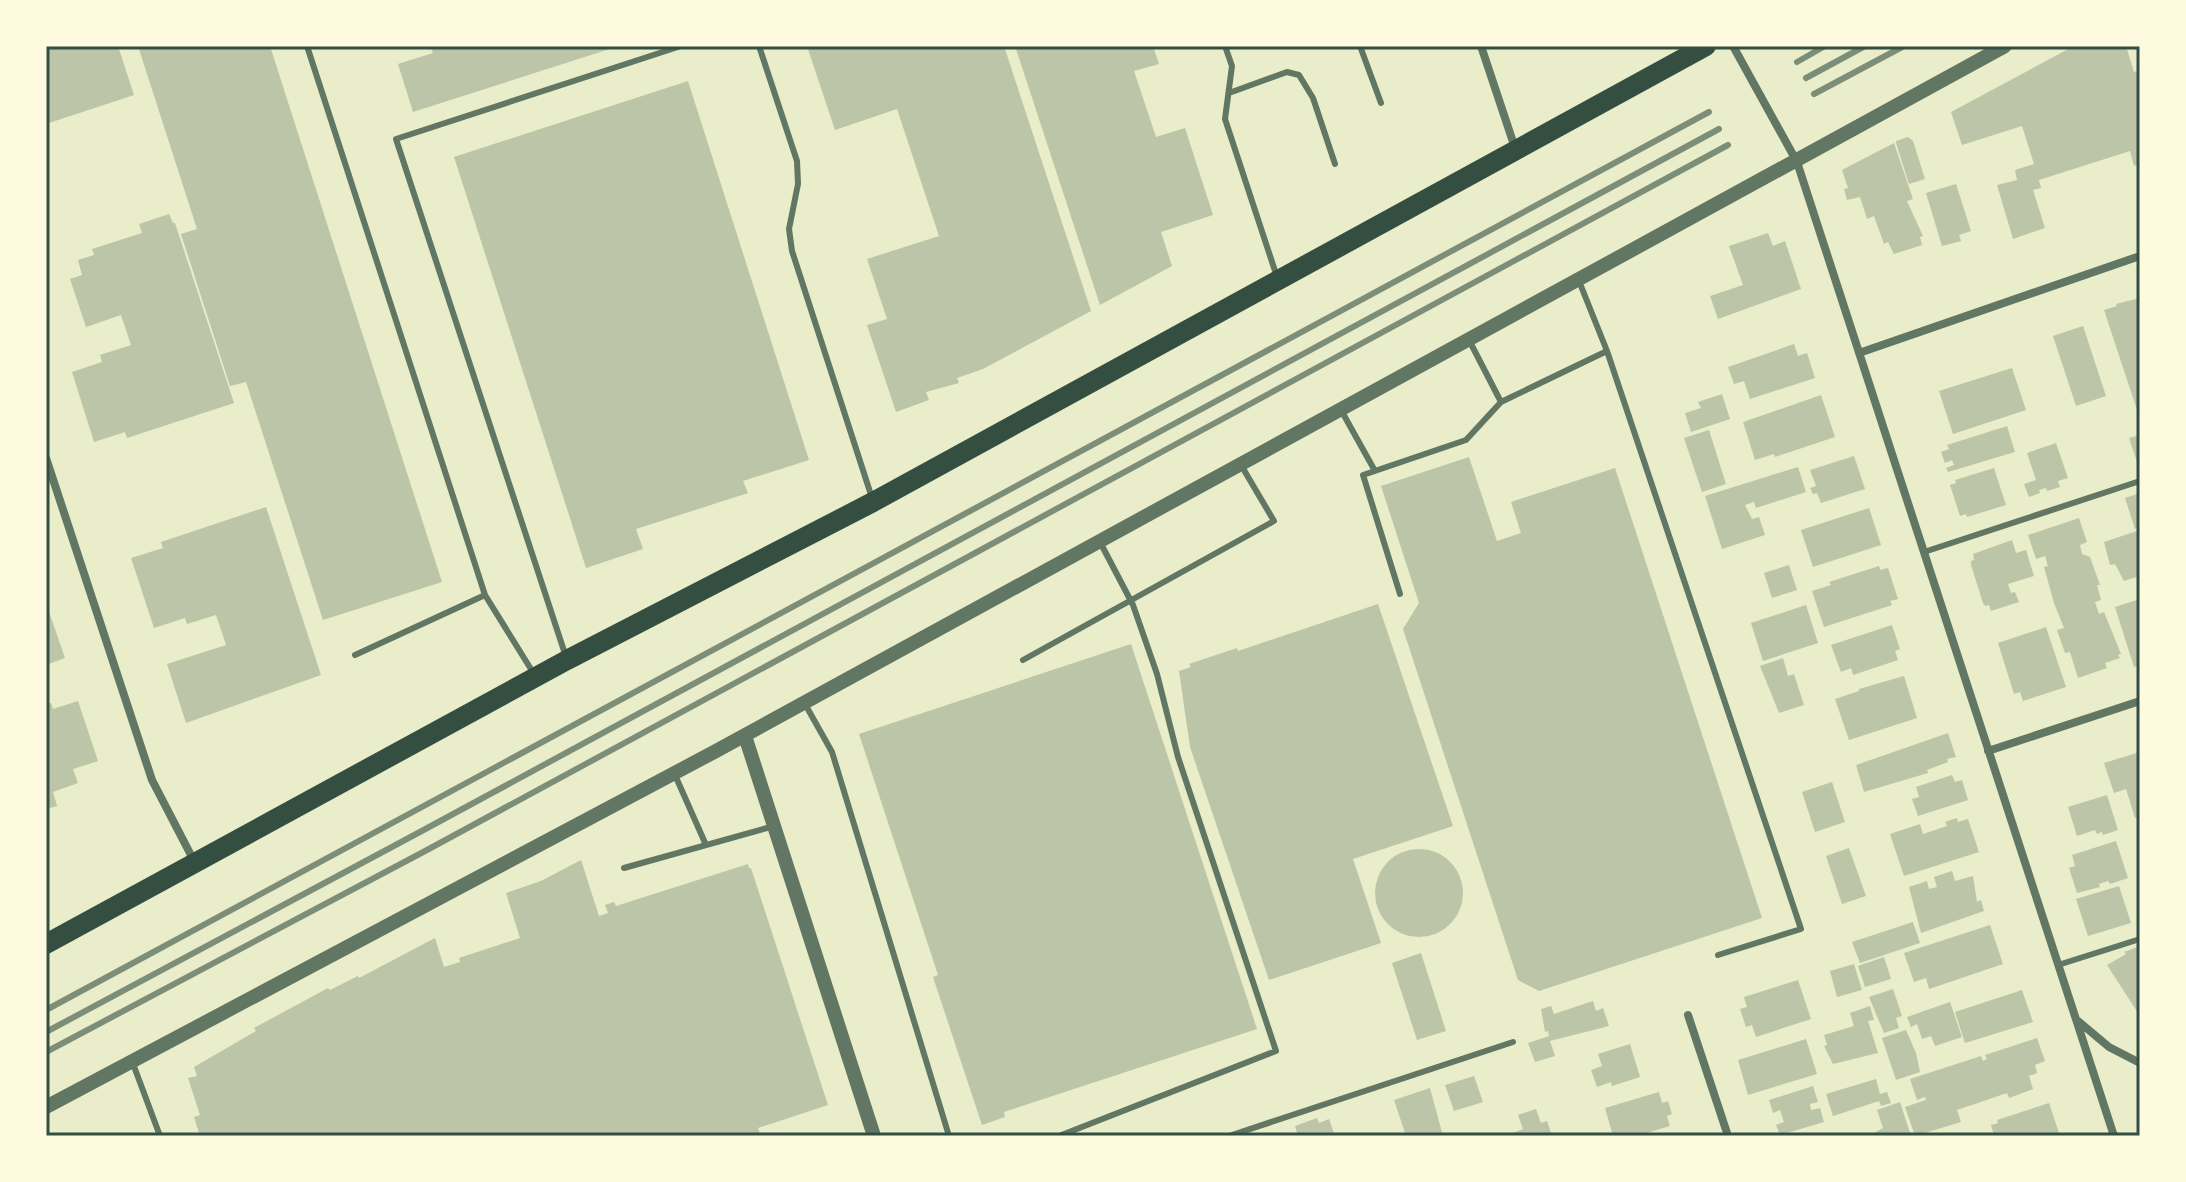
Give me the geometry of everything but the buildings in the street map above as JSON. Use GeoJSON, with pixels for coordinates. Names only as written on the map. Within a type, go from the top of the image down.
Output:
{"type":"FeatureCollection","features":[{"type":"Feature","properties":{"kind":"main road"},"geometry":{"type":"LineString","coordinates":[[46,944],[567,660],[873,502],[1706,46]]}},
{"type":"Feature","properties":{"kind":"street"},"geometry":{"type":"LineString","coordinates":[[1481,46],[1516,151]]}},
{"type":"Feature","properties":{"kind":"street"},"geometry":{"type":"LineString","coordinates":[[1733,46],[1797,162],[2114,1136]]}},
{"type":"Feature","properties":{"kind":"street"},"geometry":{"type":"LineString","coordinates":[[46,1107],[745,736],[2005,46]]}},
{"type":"Feature","properties":{"kind":"street"},"geometry":{"type":"LineString","coordinates":[[1859,353],[2140,256]]}},
{"type":"Feature","properties":{"kind":"street"},"geometry":{"type":"LineString","coordinates":[[46,458],[51,487],[152,780],[195,862]]}},
{"type":"Feature","properties":{"kind":"street"},"geometry":{"type":"LineString","coordinates":[[1988,751],[2140,701]]}},
{"type":"Feature","properties":{"kind":"street"},"geometry":{"type":"LineString","coordinates":[[745,736],[874,1136]]}},
{"type":"Feature","properties":{"kind":"street"},"geometry":{"type":"LineString","coordinates":[[1688,1015],[1728,1136]]}},
{"type":"Feature","properties":{"kind":"street"},"geometry":{"type":"LineString","coordinates":[[2077,1020],[2109,1047],[2140,1063]]}},
{"type":"Feature","properties":{"kind":"lane"},"geometry":{"type":"LineString","coordinates":[[307,46],[485,595],[536,677]]}},
{"type":"Feature","properties":{"kind":"lane"},"geometry":{"type":"LineString","coordinates":[[567,660],[396,139],[681,46]]}},
{"type":"Feature","properties":{"kind":"lane"},"geometry":{"type":"LineString","coordinates":[[759,46],[797,161],[798,184],[789,240],[873,502]]}},
{"type":"Feature","properties":{"kind":"lane"},"geometry":{"type":"LineString","coordinates":[[1225,46],[1232,66],[1225,119],[1278,280]]}},
{"type":"Feature","properties":{"kind":"lane"},"geometry":{"type":"LineString","coordinates":[[1360,46],[1381,103]]}},
{"type":"Feature","properties":{"kind":"lane"},"geometry":{"type":"LineString","coordinates":[[1229,93],[1287,72],[1299,75],[1313,98],[1335,164]]}},
{"type":"Feature","properties":{"kind":"lane"},"geometry":{"type":"LineString","coordinates":[[1579,281],[1607,351],[1801,929],[1718,955]]}},
{"type":"Feature","properties":{"kind":"lane"},"geometry":{"type":"LineString","coordinates":[[1469,340],[1501,402]]}},
{"type":"Feature","properties":{"kind":"lane"},"geometry":{"type":"LineString","coordinates":[[1400,594],[1363,475],[1466,440],[1501,402],[1607,351]]}},
{"type":"Feature","properties":{"kind":"lane"},"geometry":{"type":"LineString","coordinates":[[1341,410],[1375,471]]}},
{"type":"Feature","properties":{"kind":"lane"},"geometry":{"type":"LineString","coordinates":[[1023,660],[1274,521],[1241,465]]}},
{"type":"Feature","properties":{"kind":"lane"},"geometry":{"type":"LineString","coordinates":[[1924,552],[2140,481]]}},
{"type":"Feature","properties":{"kind":"lane"},"geometry":{"type":"LineString","coordinates":[[1059,1136],[1276,1051],[1178,757],[1157,674],[1130,599],[1100,542]]}},
{"type":"Feature","properties":{"kind":"lane"},"geometry":{"type":"LineString","coordinates":[[355,655],[485,595]]}},
{"type":"Feature","properties":{"kind":"lane"},"geometry":{"type":"LineString","coordinates":[[805,703],[832,752],[949,1136]]}},
{"type":"Feature","properties":{"kind":"lane"},"geometry":{"type":"LineString","coordinates":[[674,774],[706,845]]}},
{"type":"Feature","properties":{"kind":"lane"},"geometry":{"type":"LineString","coordinates":[[624,868],[774,826]]}},
{"type":"Feature","properties":{"kind":"lane"},"geometry":{"type":"LineString","coordinates":[[2058,965],[2140,939]]}},
{"type":"Feature","properties":{"kind":"lane"},"geometry":{"type":"LineString","coordinates":[[1229,1136],[1513,1042]]}},
{"type":"Feature","properties":{"kind":"lane"},"geometry":{"type":"LineString","coordinates":[[132,1061],[160,1136]]}},
{"type":"Feature","properties":{"kind":"railway"},"geometry":{"type":"LineString","coordinates":[[1797,62],[1825,46]]}},
{"type":"Feature","properties":{"kind":"railway"},"geometry":{"type":"LineString","coordinates":[[1806,78],[1865,46]]}},
{"type":"Feature","properties":{"kind":"railway"},"geometry":{"type":"LineString","coordinates":[[1814,94],[1904,46]]}},
{"type":"Feature","properties":{"kind":"railway"},"geometry":{"type":"LineString","coordinates":[[46,1010],[1709,112]]}},
{"type":"Feature","properties":{"kind":"railway"},"geometry":{"type":"LineString","coordinates":[[46,1032],[1719,129]]}},
{"type":"Feature","properties":{"kind":"railway"},"geometry":{"type":"LineString","coordinates":[[46,1052],[427,850],[1728,145]]}}]}
